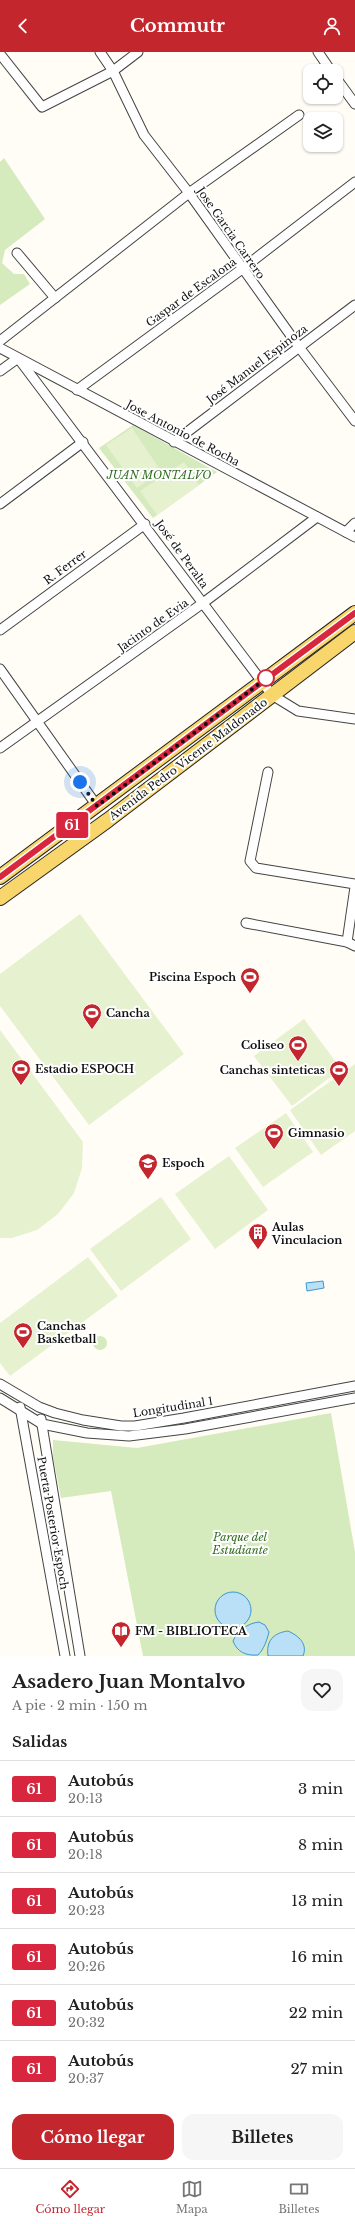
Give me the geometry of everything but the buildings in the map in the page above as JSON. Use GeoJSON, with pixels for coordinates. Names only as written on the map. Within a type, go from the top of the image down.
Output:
{"type":"FeatureCollection","features":[{"type":"Feature","properties":{"kind":"main road","name":"Avenida Pedro Vicente Maldonado"},"geometry":{"type":"LineString","coordinates":[[0,877],[355,613]]}},
{"type":"Feature","properties":{"kind":"main road","name":"Avenida Pedro Vicente Maldonado"},"geometry":{"type":"LineString","coordinates":[[0,898],[108,820],[355,632]]}},
{"type":"Feature","properties":{"kind":"street","name":"Jose Garcia Carrero"},"geometry":{"type":"LineString","coordinates":[[100,52],[113,71],[144,134],[189,193],[299,348],[355,421]]}},
{"type":"Feature","properties":{"kind":"street"},"geometry":{"type":"LineString","coordinates":[[0,54],[42,107],[113,71],[138,52]]}},
{"type":"Feature","properties":{"kind":"street"},"geometry":{"type":"LineString","coordinates":[[318,52],[326,64]]}},
{"type":"Feature","properties":{"kind":"street"},"geometry":{"type":"LineString","coordinates":[[343,88],[355,104]]}},
{"type":"Feature","properties":{"kind":"street"},"geometry":{"type":"LineString","coordinates":[[0,342],[189,193],[299,115]]}},
{"type":"Feature","properties":{"kind":"street","name":"Gaspar de Escalona"},"geometry":{"type":"LineString","coordinates":[[78,390],[242,269],[355,182]]}},
{"type":"Feature","properties":{"kind":"street"},"geometry":{"type":"LineString","coordinates":[[17,253],[56,298]]}},
{"type":"Feature","properties":{"kind":"street","name":"José Manuel Espinoza"},"geometry":{"type":"LineString","coordinates":[[174,442],[355,305]]}},
{"type":"Feature","properties":{"kind":"street","name":"Jose Antonio de Rocha"},"geometry":{"type":"LineString","coordinates":[[0,348],[174,442],[355,537]]}},
{"type":"Feature","properties":{"kind":"street"},"geometry":{"type":"LineString","coordinates":[[0,371],[18,358]]}},
{"type":"Feature","properties":{"kind":"street","name":"José de Peralta"},"geometry":{"type":"LineString","coordinates":[[18,358],[84,442],[272,695],[298,711],[355,719]]}},
{"type":"Feature","properties":{"kind":"street"},"geometry":{"type":"LineString","coordinates":[[0,504],[84,442]]}},
{"type":"Feature","properties":{"kind":"street","name":"Jacinto de Evia"},"geometry":{"type":"LineString","coordinates":[[0,748],[203,604],[317,517]]}},
{"type":"Feature","properties":{"kind":"street"},"geometry":{"type":"LineString","coordinates":[[346,532],[355,523]]}},
{"type":"Feature","properties":{"kind":"street","name":"R. Ferrer"},"geometry":{"type":"LineString","coordinates":[[0,630],[145,524]]}},
{"type":"Feature","properties":{"kind":"street"},"geometry":{"type":"LineString","coordinates":[[0,669],[97,806]]}},
{"type":"Feature","properties":{"kind":"street"},"geometry":{"type":"LineString","coordinates":[[246,922],[351,944],[355,885],[256,868],[250,862],[268,772]]}},
{"type":"Feature","properties":{"kind":"street","name":"Longitudinal 1"},"geometry":{"type":"LineString","coordinates":[[0,1384],[39,1407],[84,1420],[121,1426],[135,1426],[355,1386]]}},
{"type":"Feature","properties":{"kind":"street","name":"Puerta Posterior Espoch"},"geometry":{"type":"LineString","coordinates":[[17,1394],[65,1656]]}},
{"type":"Feature","properties":{"kind":"street","name":"Longitudinal 1"},"geometry":{"type":"LineString","coordinates":[[0,1398],[42,1423],[86,1432],[129,1436],[185,1429],[355,1398]]}},
{"type":"Feature","properties":{"kind":"street","name":"Puerta Posterior Espoch"},"geometry":{"type":"LineString","coordinates":[[39,1407],[80,1656]]}},
{"type":"Feature","properties":{"kind":"green space"},"geometry":{"type":"Polygon","coordinates":[[[4,158],[45,219],[5,250],[2,263],[14,274],[24,274],[30,284],[0,305],[0,162],[4,158]]]}},
{"type":"Feature","properties":{"kind":"green space","name":"JUAN MONTALVO"},"geometry":{"type":"Polygon","coordinates":[[[133,425],[217,472],[153,518],[99,448],[133,425]]]}},
{"type":"Feature","properties":{"kind":"green space"},"geometry":{"type":"Polygon","coordinates":[[[132,428],[161,471],[137,488],[106,445],[132,428]]]}},
{"type":"Feature","properties":{"kind":"green space"},"geometry":{"type":"Polygon","coordinates":[[[184,462],[199,485],[157,515],[140,491],[184,462]]]}},
{"type":"Feature","properties":{"kind":"green space","name":"Cancha"},"geometry":{"type":"Polygon","coordinates":[[[80,914],[184,1054],[89,1125],[0,1006],[0,974],[80,914]]]}},
{"type":"Feature","properties":{"kind":"green space","name":"Coliseo"},"geometry":{"type":"Polygon","coordinates":[[[304,1019],[341,1069],[292,1106],[254,1056],[304,1019]]]}},
{"type":"Feature","properties":{"kind":"green space","name":"Estadio ESPOCH"},"geometry":{"type":"Polygon","coordinates":[[[0,1030],[83,1142],[82,1168],[74,1193],[58,1214],[37,1230],[12,1238],[0,1238],[0,1030]]]}},
{"type":"Feature","properties":{"kind":"green space","name":"Canchas sinteticas"},"geometry":{"type":"Polygon","coordinates":[[[355,1064],[355,1131],[321,1155],[290,1110],[355,1064]]]}},
{"type":"Feature","properties":{"kind":"green space","name":"Gimnasio"},"geometry":{"type":"Polygon","coordinates":[[[286,1113],[313,1152],[263,1187],[235,1148],[286,1113]]]}},
{"type":"Feature","properties":{"kind":"green space"},"geometry":{"type":"Polygon","coordinates":[[[229,1156],[268,1210],[215,1249],[175,1194],[229,1156]]]}},
{"type":"Feature","properties":{"kind":"green space"},"geometry":{"type":"Polygon","coordinates":[[[161,1197],[191,1239],[121,1291],[90,1249],[161,1197]]]}},
{"type":"Feature","properties":{"kind":"green space"},"geometry":{"type":"Polygon","coordinates":[[[88,1257],[118,1296],[10,1376],[0,1363],[0,1323],[88,1257]]]}},
{"type":"Feature","properties":{"kind":"green space"},"geometry":{"type":"Polygon","coordinates":[[[97,1336],[103,1336],[107,1340],[107,1346],[103,1350],[97,1350],[93,1346],[93,1340],[97,1336]]]}},
{"type":"Feature","properties":{"kind":"green space","name":"Parque del Estudiante"},"geometry":{"type":"Polygon","coordinates":[[[331,1413],[355,1552],[355,1656],[143,1656],[111,1491],[61,1498],[53,1457],[53,1440],[137,1448],[331,1413]]]}},
{"type":"Feature","properties":{"kind":"water"},"geometry":{"type":"Polygon","coordinates":[[[323,1281],[324,1288],[307,1291],[306,1283],[323,1281]]]}},
{"type":"Feature","properties":{"kind":"water"},"geometry":{"type":"Polygon","coordinates":[[[237,1592],[246,1597],[250,1603],[250,1617],[246,1623],[237,1628],[229,1628],[220,1623],[216,1617],[215,1606],[220,1597],[226,1593],[237,1592]]]}},
{"type":"Feature","properties":{"kind":"water"},"geometry":{"type":"Polygon","coordinates":[[[259,1622],[265,1625],[269,1632],[264,1647],[258,1655],[250,1655],[240,1651],[233,1641],[235,1637],[247,1626],[259,1622]]]}},
{"type":"Feature","properties":{"kind":"water"},"geometry":{"type":"Polygon","coordinates":[[[288,1631],[296,1635],[302,1641],[304,1648],[303,1656],[268,1656],[269,1642],[278,1634],[288,1631]]]}},
{"type":"Feature","properties":{"kind":"bus line","name":"61"},"geometry":{"type":"LineString","coordinates":[[0,877],[355,613]]}},
{"type":"Feature","properties":{"kind":"place","name":"Piscina Espoch"},"geometry":{"type":"Point","coordinates":[250,994]}},
{"type":"Feature","properties":{"kind":"place","name":"Cancha"},"geometry":{"type":"Point","coordinates":[92,1030]}},
{"type":"Feature","properties":{"kind":"place","name":"Coliseo"},"geometry":{"type":"Point","coordinates":[298,1062]}},
{"type":"Feature","properties":{"kind":"place","name":"Estadio ESPOCH"},"geometry":{"type":"Point","coordinates":[21,1086]}},
{"type":"Feature","properties":{"kind":"place","name":"Canchas sinteticas"},"geometry":{"type":"Point","coordinates":[339,1087]}},
{"type":"Feature","properties":{"kind":"place","name":"Gimnasio"},"geometry":{"type":"Point","coordinates":[274,1150]}},
{"type":"Feature","properties":{"kind":"place","name":"Espoch"},"geometry":{"type":"Point","coordinates":[148,1180]}},
{"type":"Feature","properties":{"kind":"place","name":"Aulas Vinculacion"},"geometry":{"type":"Point","coordinates":[258,1250]}},
{"type":"Feature","properties":{"kind":"place","name":"Canchas Basketball"},"geometry":{"type":"Point","coordinates":[23,1349]}},
{"type":"Feature","properties":{"kind":"place","name":"FM - BIBLIOTECA"},"geometry":{"type":"Point","coordinates":[121,1648]}},
{"type":"Feature","properties":{"kind":"route"},"geometry":{"type":"LineString","coordinates":[[80,782],[97,806],[271,675],[266,678]]}}]}
